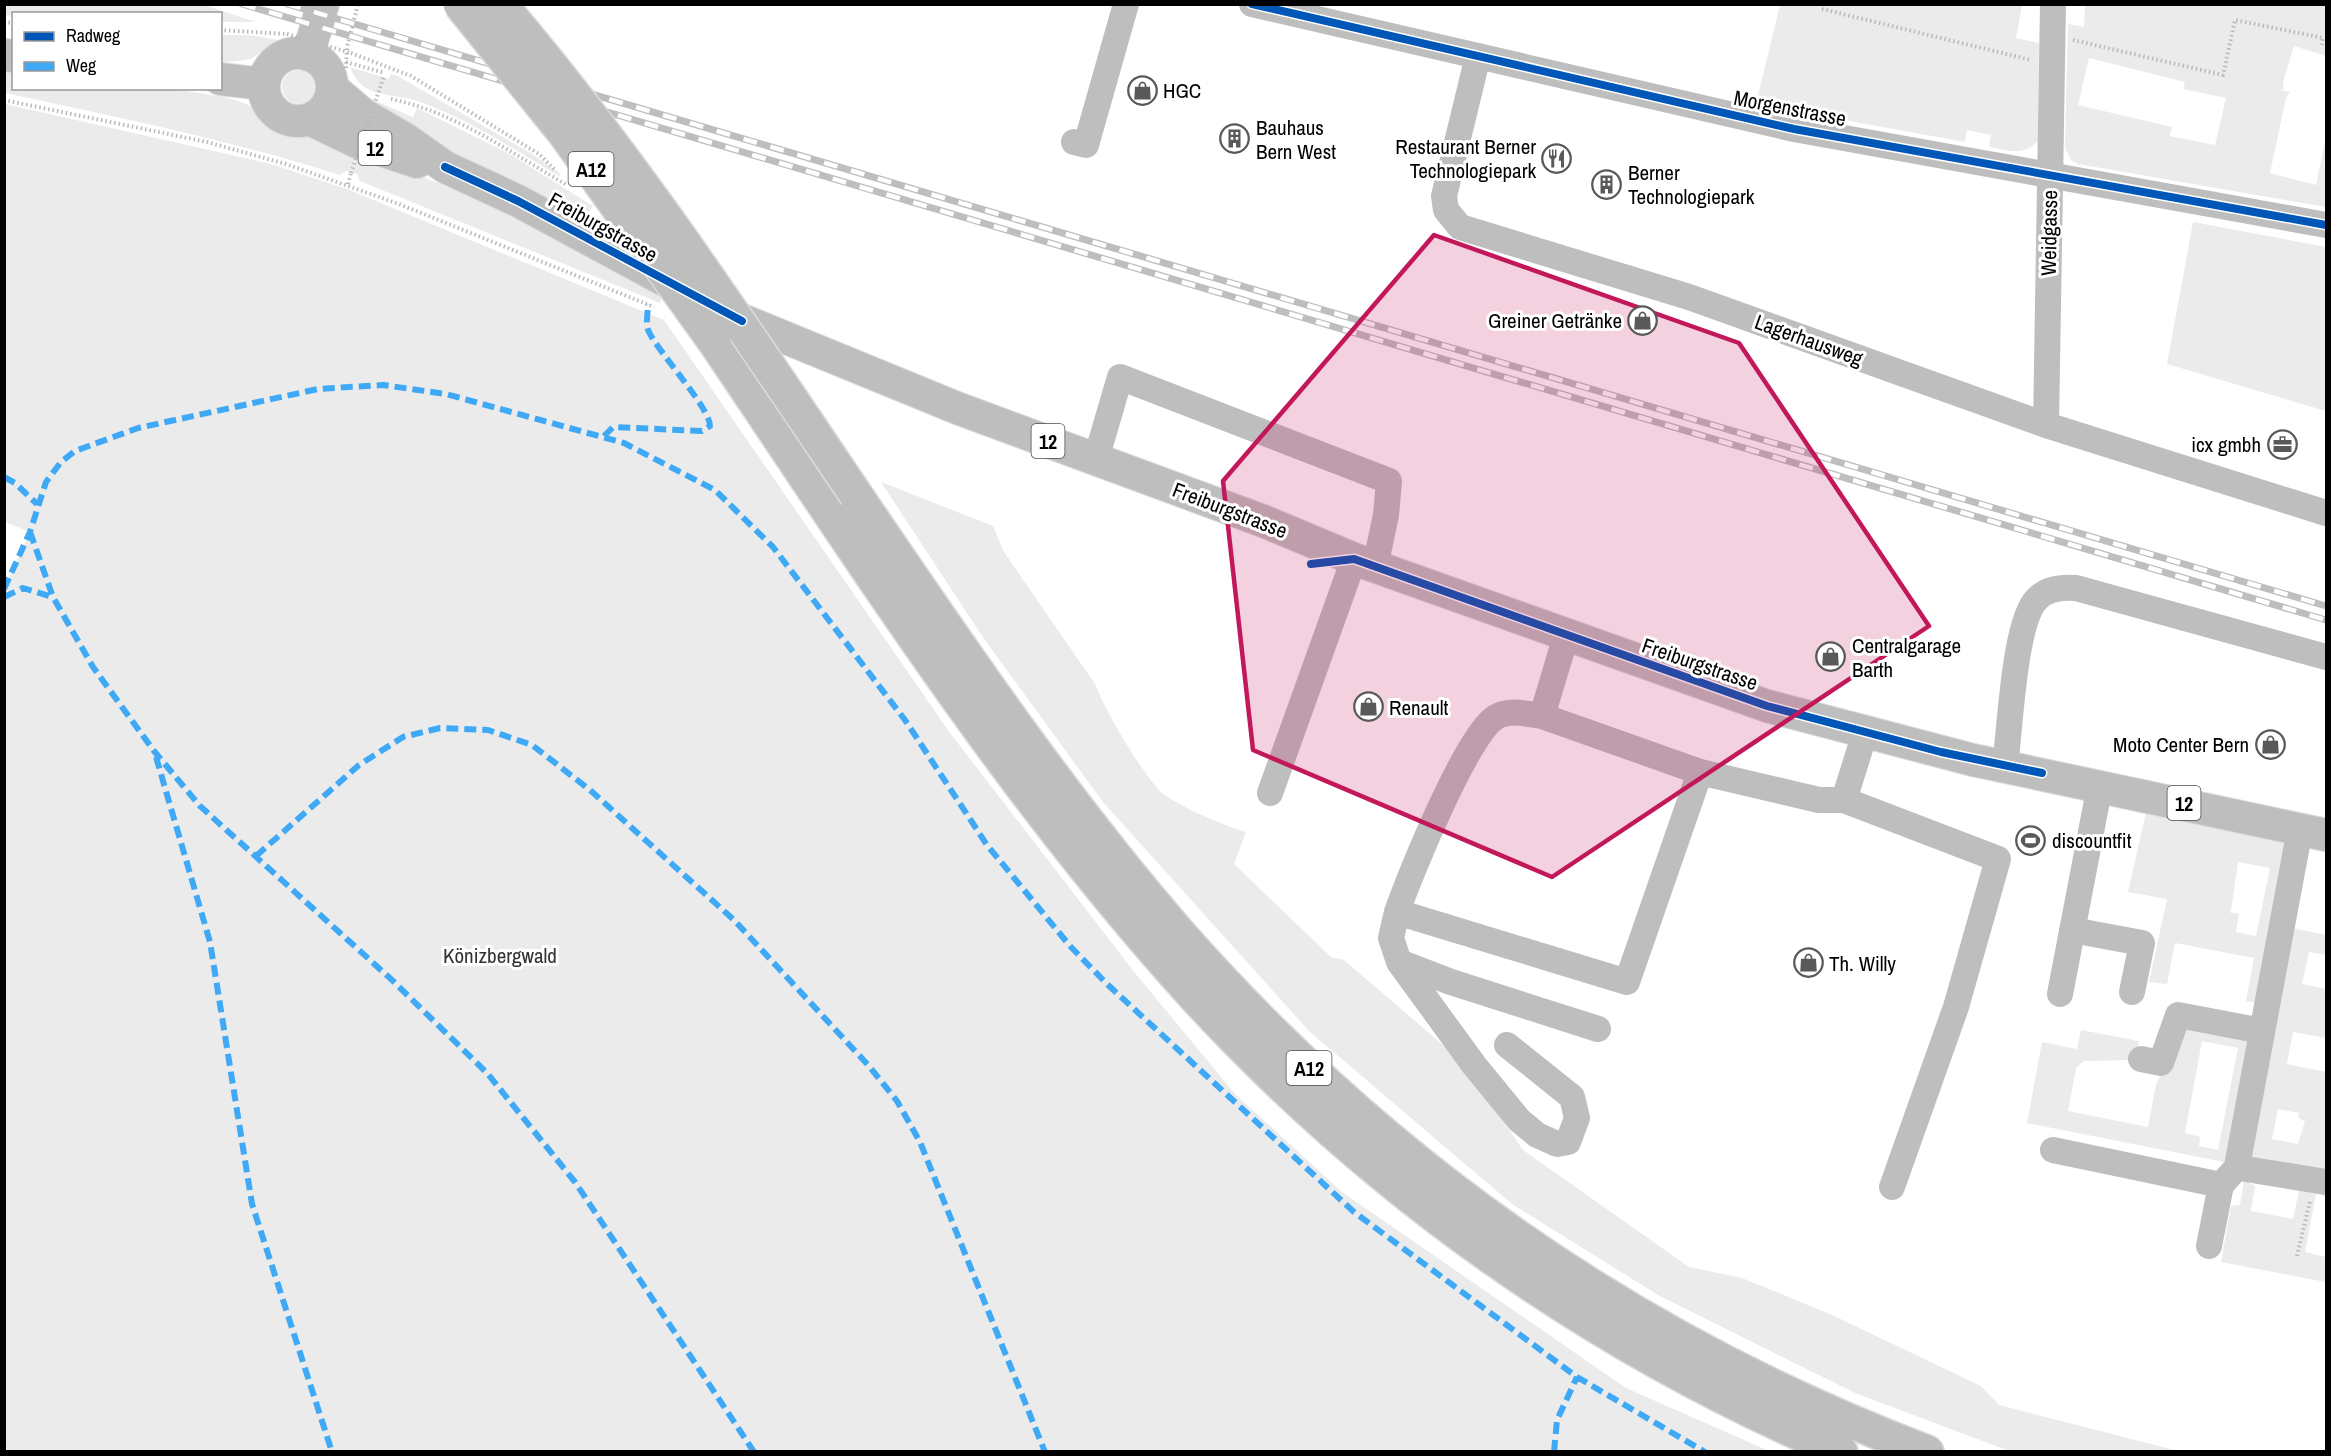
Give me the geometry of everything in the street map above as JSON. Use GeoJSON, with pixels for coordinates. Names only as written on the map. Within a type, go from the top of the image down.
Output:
{"type":"FeatureCollection","features":[{"type":"Feature","properties":{"kind":"highway","name":"A12"},"geometry":{"type":"LineString","coordinates":[[460,4],[530,89],[625,215],[970,716],[1114,903],[1197,999],[1319,1120],[1446,1225],[1549,1298],[1706,1389],[1841,1452]]}},
{"type":"Feature","properties":{"kind":"highway","name":"A12"},"geometry":{"type":"LineString","coordinates":[[500,4],[589,115],[657,206],[990,690],[1108,847],[1221,979],[1341,1098],[1473,1206],[1618,1304],[1720,1362],[1927,1452]]}},
{"type":"Feature","properties":{"kind":"main road"},"geometry":{"type":"LineString","coordinates":[[222,79],[264,84],[268,71],[278,60],[289,55],[323,4]]}},
{"type":"Feature","properties":{"kind":"main road","name":"12"},"geometry":{"type":"LineString","coordinates":[[297,45],[327,69],[343,75]]}},
{"type":"Feature","properties":{"kind":"main road"},"geometry":{"type":"LineString","coordinates":[[309,119],[326,107],[343,75]]}},
{"type":"Feature","properties":{"kind":"main road","name":"Freiburgstrasse"},"geometry":{"type":"LineString","coordinates":[[343,75],[364,115],[407,140],[445,167],[518,201],[742,321],[957,408],[1263,521],[1365,563],[1757,703],[1864,733],[2005,766],[2313,832]]}},
{"type":"Feature","properties":{"kind":"main road","name":"12"},"geometry":{"type":"LineString","coordinates":[[264,84],[266,97],[276,113],[290,120],[309,119]]}},
{"type":"Feature","properties":{"kind":"main road","name":"Freiburgstrasse"},"geometry":{"type":"LineString","coordinates":[[309,119],[402,159],[445,167]]}},
{"type":"Feature","properties":{"kind":"street"},"geometry":{"type":"LineString","coordinates":[[1074,142],[1086,145],[1126,4]]}},
{"type":"Feature","properties":{"kind":"street","name":"Morgenstrasse"},"geometry":{"type":"LineString","coordinates":[[1252,4],[1794,129],[2326,225]]}},
{"type":"Feature","properties":{"kind":"street","name":"Weidgasse"},"geometry":{"type":"LineString","coordinates":[[2046,425],[2053,4]]}},
{"type":"Feature","properties":{"kind":"street","name":"Lagerhausweg"},"geometry":{"type":"LineString","coordinates":[[1478,56],[1444,196],[1446,210],[1460,227],[1689,297],[2046,425],[2326,513]]}},
{"type":"Feature","properties":{"kind":"street"},"geometry":{"type":"LineString","coordinates":[[1096,459],[1120,377],[1389,481],[1386,515],[1270,794]]}},
{"type":"Feature","properties":{"kind":"street"},"geometry":{"type":"LineString","coordinates":[[2005,766],[2022,626],[2037,598],[2051,590],[2076,588],[2326,657]]}},
{"type":"Feature","properties":{"kind":"street"},"geometry":{"type":"LineString","coordinates":[[1542,716],[1566,636]]}},
{"type":"Feature","properties":{"kind":"street"},"geometry":{"type":"LineString","coordinates":[[1507,1045],[1572,1096],[1577,1118],[1568,1142],[1557,1144],[1550,1141],[1537,1135],[1519,1120],[1474,1065],[1399,962],[1391,938],[1397,912],[1413,868],[1483,728],[1501,715],[1515,712],[1542,716],[1700,772],[1819,800],[1844,800],[1998,859],[1956,1007],[1892,1187]]}},
{"type":"Feature","properties":{"kind":"street"},"geometry":{"type":"LineString","coordinates":[[1844,800],[1864,733]]}},
{"type":"Feature","properties":{"kind":"street"},"geometry":{"type":"LineString","coordinates":[[1397,912],[1627,982],[1700,772]]}},
{"type":"Feature","properties":{"kind":"street"},"geometry":{"type":"LineString","coordinates":[[2060,994],[2100,785]]}},
{"type":"Feature","properties":{"kind":"street"},"geometry":{"type":"LineString","coordinates":[[2313,832],[2262,1031],[2238,1157],[2240,1164],[2246,1169],[2319,1190]]}},
{"type":"Feature","properties":{"kind":"street"},"geometry":{"type":"LineString","coordinates":[[2072,930],[2142,943],[2132,992]]}},
{"type":"Feature","properties":{"kind":"street"},"geometry":{"type":"LineString","coordinates":[[1399,962],[1451,982],[1598,1029]]}},
{"type":"Feature","properties":{"kind":"street"},"geometry":{"type":"LineString","coordinates":[[2141,1059],[2161,1064],[2178,1015],[2262,1031]]}},
{"type":"Feature","properties":{"kind":"street"},"geometry":{"type":"LineString","coordinates":[[2053,1150],[2221,1185]]}},
{"type":"Feature","properties":{"kind":"street"},"geometry":{"type":"LineString","coordinates":[[2209,1246],[2221,1185],[2240,1164]]}},
{"type":"Feature","properties":{"kind":"path"},"geometry":{"type":"LineString","coordinates":[[358,4],[343,75],[384,75]]}},
{"type":"Feature","properties":{"kind":"path"},"geometry":{"type":"LineString","coordinates":[[1822,9],[2041,62]]}},
{"type":"Feature","properties":{"kind":"path"},"geometry":{"type":"LineString","coordinates":[[2064,38],[2223,75],[2235,20],[2325,38],[2322,45]]}},
{"type":"Feature","properties":{"kind":"path"},"geometry":{"type":"LineString","coordinates":[[222,30],[351,53],[387,65],[411,76],[539,154],[574,189],[451,119],[417,104],[372,95]]}},
{"type":"Feature","properties":{"kind":"path"},"geometry":{"type":"LineString","coordinates":[[4,100],[207,142],[348,184],[387,65]]}},
{"type":"Feature","properties":{"kind":"path"},"geometry":{"type":"LineString","coordinates":[[2297,1256],[2319,1190]]}},
{"type":"Feature","properties":{"kind":"highlighted area"},"geometry":{"type":"Polygon","coordinates":[[[1434,235],[1739,343],[1929,626],[1552,877],[1253,750],[1223,481],[1434,235]]]}},
{"type":"Feature","properties":{"kind":"green space"},"geometry":{"type":"Polygon","coordinates":[[[4,5],[204,5],[256,22],[222,22],[222,12],[12,12],[12,16],[5,15],[4,5]]]}},
{"type":"Feature","properties":{"kind":"green space"},"geometry":{"type":"Polygon","coordinates":[[[1780,5],[2022,5],[2016,38],[2039,43],[2038,141],[2027,149],[2009,151],[1989,147],[1991,135],[1967,130],[1965,142],[1756,104],[1780,5]]]}},
{"type":"Feature","properties":{"kind":"green space"},"geometry":{"type":"Polygon","coordinates":[[[2085,5],[2326,5],[2326,56],[2294,46],[2283,82],[2284,89],[2281,90],[2290,92],[2286,98],[2270,173],[2316,185],[2326,136],[2326,207],[2078,164],[2071,160],[2065,148],[2068,24],[2084,27],[2085,5]],[[2089,58],[2078,105],[2172,127],[2170,136],[2215,145],[2226,98],[2183,89],[2185,82],[2089,58]]]}},
{"type":"Feature","properties":{"kind":"green space"},"geometry":{"type":"Polygon","coordinates":[[[222,35],[249,35],[278,40],[251,59],[222,63],[222,35]]]}},
{"type":"Feature","properties":{"kind":"green space"},"geometry":{"type":"Polygon","coordinates":[[[350,67],[389,79],[391,74],[396,75],[532,154],[561,174],[559,176],[491,136],[437,109],[420,102],[370,90],[355,78],[350,67]]]}},
{"type":"Feature","properties":{"kind":"green space"},"geometry":{"type":"Polygon","coordinates":[[[299,70],[311,75],[316,87],[311,99],[299,104],[287,99],[282,87],[287,75],[299,70]]]}},
{"type":"Feature","properties":{"kind":"green space"},"geometry":{"type":"Polygon","coordinates":[[[4,71],[12,72],[12,90],[174,90],[229,98],[258,111],[282,130],[294,133],[314,132],[508,212],[662,298],[660,303],[360,181],[357,174],[346,171],[340,175],[215,140],[5,93],[4,71]]]}},
{"type":"Feature","properties":{"kind":"green space"},"geometry":{"type":"Polygon","coordinates":[[[361,95],[413,117],[417,108],[508,153],[593,206],[584,219],[381,117],[361,95]]]}},
{"type":"Feature","properties":{"kind":"green space","name":"Könizbergwald"},"geometry":{"type":"Polygon","coordinates":[[[5,104],[271,164],[347,189],[664,320],[950,733],[1135,973],[1236,1095],[1342,1192],[1626,1388],[1769,1451],[5,1451],[4,589],[30,532],[5,522],[5,104]]]}},
{"type":"Feature","properties":{"kind":"green space"},"geometry":{"type":"Polygon","coordinates":[[[2193,222],[2326,247],[2326,411],[2167,364],[2193,222]]]}},
{"type":"Feature","properties":{"kind":"green space"},"geometry":{"type":"Polygon","coordinates":[[[881,482],[993,526],[1004,552],[1095,684],[1124,740],[1159,790],[1187,808],[1246,832],[1234,864],[1331,957],[1344,960],[1442,1044],[1474,1079],[1523,1150],[1689,1267],[1742,1278],[1830,1314],[1981,1386],[1999,1405],[2178,1451],[2009,1451],[1855,1393],[1658,1295],[1512,1204],[1310,1032],[1103,802],[982,636],[881,482]]]}},
{"type":"Feature","properties":{"kind":"green space"},"geometry":{"type":"Polygon","coordinates":[[[2146,812],[2280,842],[2288,846],[2260,1003],[2246,1001],[2254,958],[2175,943],[2167,984],[2149,982],[2167,899],[2128,892],[2146,812]],[[2238,862],[2231,911],[2228,912],[2239,914],[2236,932],[2256,936],[2270,868],[2238,862]]]}},
{"type":"Feature","properties":{"kind":"green space"},"geometry":{"type":"Polygon","coordinates":[[[2292,928],[2326,935],[2326,955],[2309,952],[2302,984],[2326,989],[2326,1038],[2293,1032],[2287,1064],[2326,1072],[2326,1174],[2251,1161],[2292,928]],[[2278,1109],[2272,1139],[2298,1144],[2305,1121],[2298,1118],[2299,1113],[2278,1109]]]}},
{"type":"Feature","properties":{"kind":"green space"},"geometry":{"type":"Polygon","coordinates":[[[2188,1025],[2251,1040],[2229,1163],[2027,1123],[2042,1042],[2077,1049],[2081,1030],[2139,1041],[2135,1060],[2084,1061],[2076,1068],[2068,1111],[2148,1127],[2156,1084],[2188,1025]],[[2202,1041],[2185,1133],[2200,1137],[2199,1146],[2218,1150],[2238,1048],[2202,1041]]]}},
{"type":"Feature","properties":{"kind":"green space"},"geometry":{"type":"Polygon","coordinates":[[[2244,1180],[2255,1186],[2251,1211],[2293,1219],[2301,1181],[2326,1185],[2326,1196],[2316,1194],[2305,1252],[2326,1257],[2326,1282],[2221,1262],[2231,1206],[2240,1205],[2244,1180]]]}},
{"type":"Feature","properties":{"kind":"railway"},"geometry":{"type":"LineString","coordinates":[[242,4],[2326,620]]}},
{"type":"Feature","properties":{"kind":"railway"},"geometry":{"type":"LineString","coordinates":[[287,4],[2326,606]]}},
{"type":"Feature","properties":{"kind":"marked path"},"geometry":{"type":"LineString","coordinates":[[604,436],[613,427],[702,431],[710,426],[702,407],[649,332],[648,304]]}},
{"type":"Feature","properties":{"kind":"marked path"},"geometry":{"type":"LineString","coordinates":[[4,589],[30,532],[46,482],[61,462],[75,451],[138,428],[318,389],[383,385],[446,394],[624,443],[715,490],[773,547],[905,720],[987,845],[1070,946],[1107,984],[1354,1212],[1577,1377],[1705,1452]]}},
{"type":"Feature","properties":{"kind":"marked path"},"geometry":{"type":"LineString","coordinates":[[4,477],[15,483],[37,504]]}},
{"type":"Feature","properties":{"kind":"marked path"},"geometry":{"type":"LineString","coordinates":[[30,532],[53,597],[93,667],[154,751],[200,806],[392,980],[487,1073],[575,1182],[754,1452]]}},
{"type":"Feature","properties":{"kind":"marked path"},"geometry":{"type":"LineString","coordinates":[[4,597],[23,588],[53,597]]}},
{"type":"Feature","properties":{"kind":"marked path"},"geometry":{"type":"LineString","coordinates":[[256,856],[359,765],[403,737],[440,728],[488,730],[532,745],[590,790],[734,920],[869,1066],[897,1101],[920,1142],[1045,1452]]}},
{"type":"Feature","properties":{"kind":"marked path"},"geometry":{"type":"LineString","coordinates":[[156,757],[210,942],[252,1204],[332,1452]]}},
{"type":"Feature","properties":{"kind":"marked path"},"geometry":{"type":"LineString","coordinates":[[1554,1452],[1557,1420],[1577,1377]]}},
{"type":"Feature","properties":{"kind":"cycle path"},"geometry":{"type":"LineString","coordinates":[[1252,4],[1794,129],[2326,225]]}},
{"type":"Feature","properties":{"kind":"cycle path"},"geometry":{"type":"LineString","coordinates":[[445,167],[518,201],[742,321]]}},
{"type":"Feature","properties":{"kind":"cycle path"},"geometry":{"type":"LineString","coordinates":[[1311,564],[1354,559],[1767,706],[1941,752],[2042,773]]}},
{"type":"Feature","properties":{"kind":"place","name":"HGC"},"geometry":{"type":"Point","coordinates":[1142,90]}},
{"type":"Feature","properties":{"kind":"place","name":"Bauhaus Bern West"},"geometry":{"type":"Point","coordinates":[1235,139]}},
{"type":"Feature","properties":{"kind":"place","name":"Restaurant Berner Technologiepark"},"geometry":{"type":"Point","coordinates":[1557,158]}},
{"type":"Feature","properties":{"kind":"place","name":"Berner Technologiepark"},"geometry":{"type":"Point","coordinates":[1607,184]}},
{"type":"Feature","properties":{"kind":"place","name":"Greiner Getränke"},"geometry":{"type":"Point","coordinates":[1643,320]}},
{"type":"Feature","properties":{"kind":"place","name":"icx gmbh"},"geometry":{"type":"Point","coordinates":[2282,444]}},
{"type":"Feature","properties":{"kind":"place","name":"Centralgarage Barth"},"geometry":{"type":"Point","coordinates":[1831,657]}},
{"type":"Feature","properties":{"kind":"place","name":"Renault"},"geometry":{"type":"Point","coordinates":[1368,707]}},
{"type":"Feature","properties":{"kind":"place","name":"Moto Center Bern"},"geometry":{"type":"Point","coordinates":[2270,744]}},
{"type":"Feature","properties":{"kind":"place","name":"discountfit"},"geometry":{"type":"Point","coordinates":[2031,840]}},
{"type":"Feature","properties":{"kind":"place","name":"Th. Willy"},"geometry":{"type":"Point","coordinates":[1808,963]}}]}
